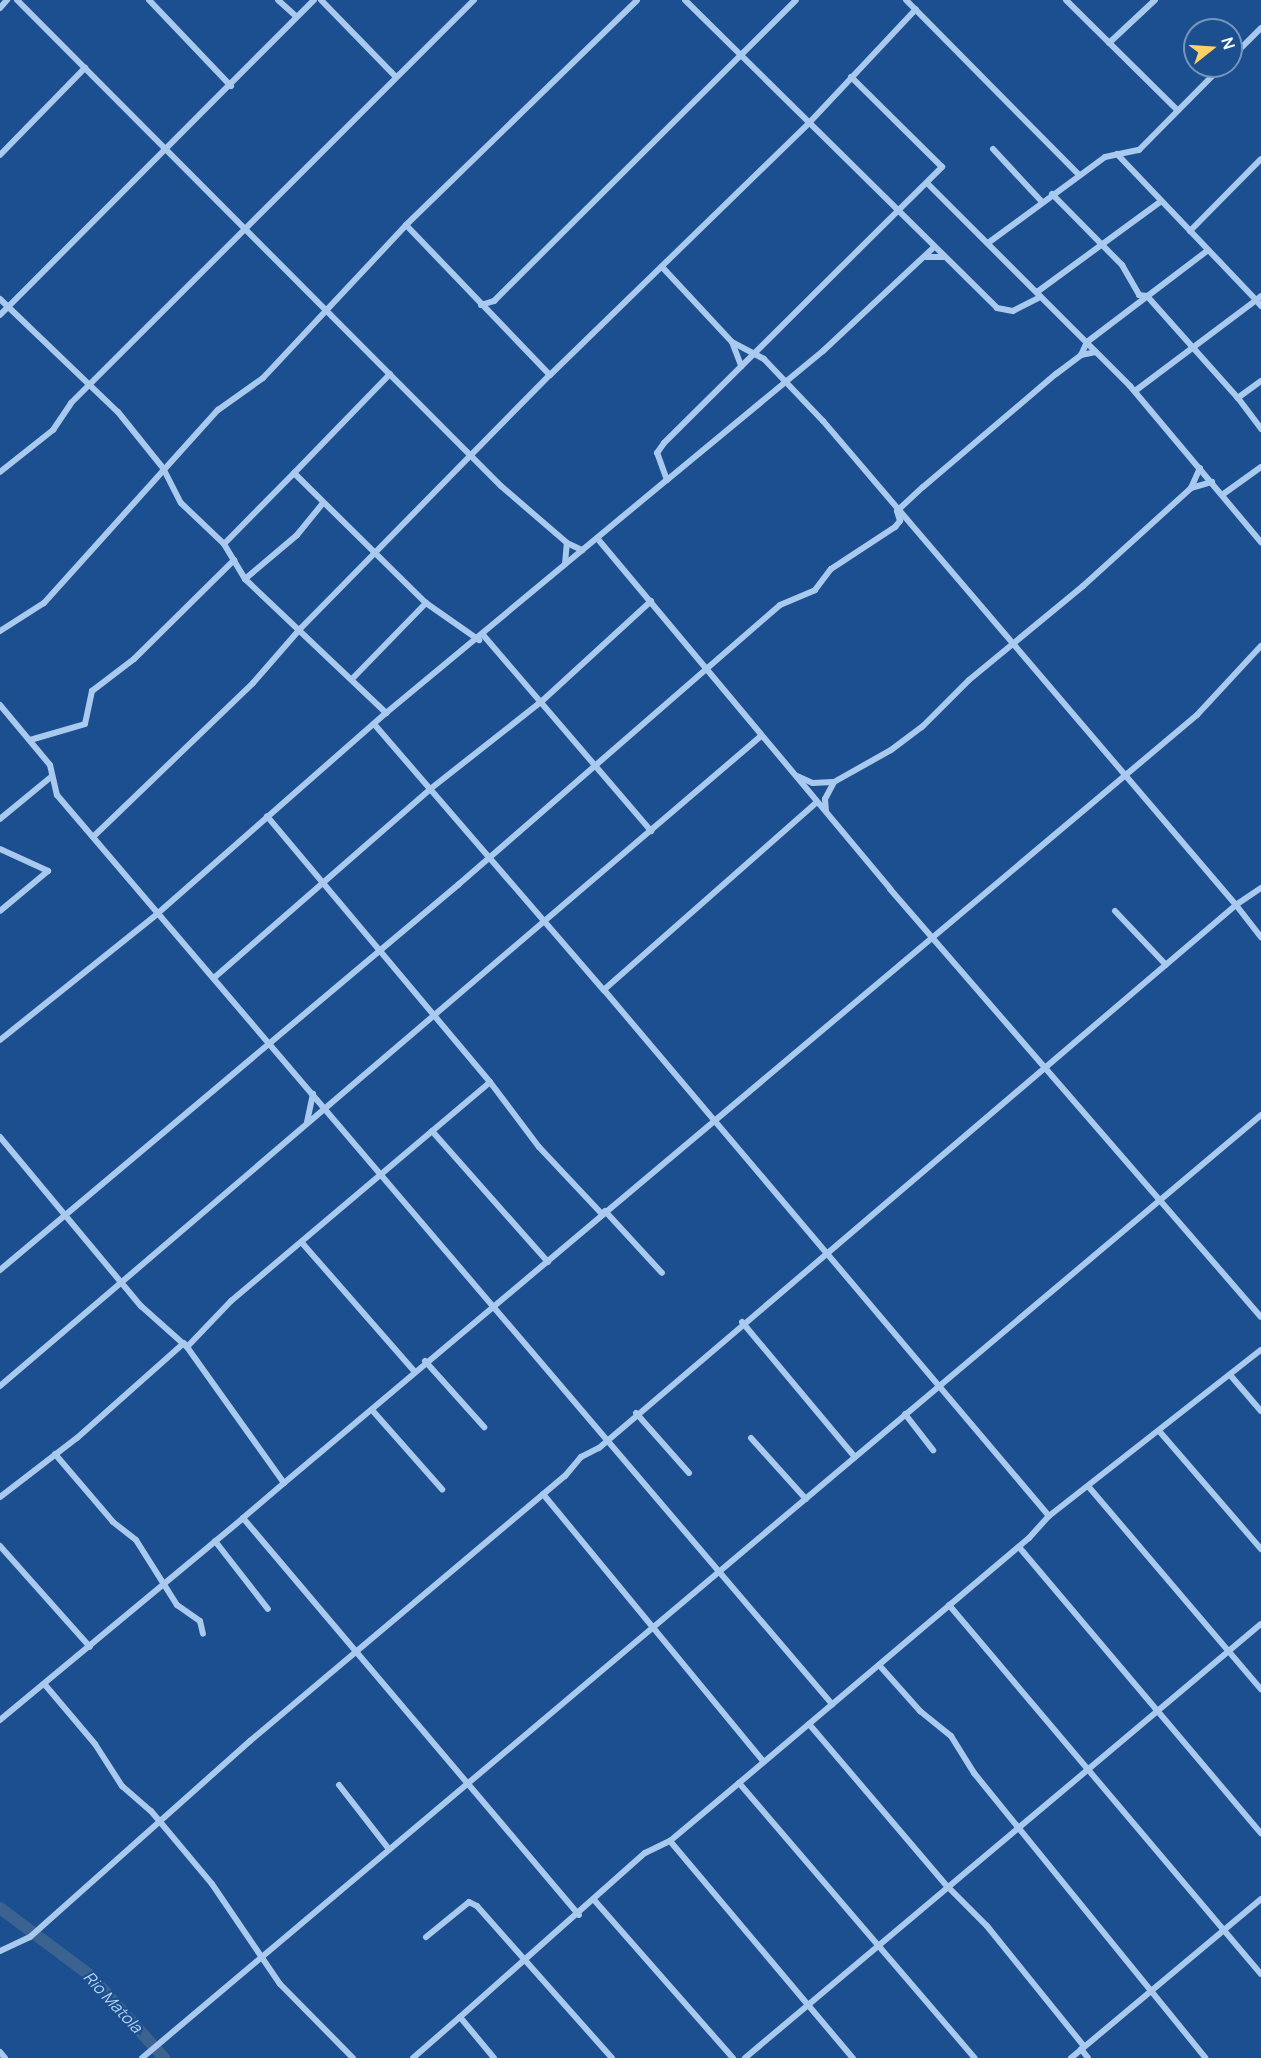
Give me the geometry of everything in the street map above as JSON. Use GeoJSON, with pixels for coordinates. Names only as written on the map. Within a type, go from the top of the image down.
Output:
{"type":"FeatureCollection","features":[{"type":"Feature","properties":{"kind":"street"},"geometry":{"type":"LineString","coordinates":[[0,8],[8,0]]}},
{"type":"Feature","properties":{"kind":"street"},"geometry":{"type":"LineString","coordinates":[[17,0],[164,150],[472,456],[567,543],[582,550]]}},
{"type":"Feature","properties":{"kind":"street"},"geometry":{"type":"LineString","coordinates":[[149,0],[231,86]]}},
{"type":"Feature","properties":{"kind":"street"},"geometry":{"type":"LineString","coordinates":[[278,0],[297,17]]}},
{"type":"Feature","properties":{"kind":"street"},"geometry":{"type":"LineString","coordinates":[[0,315],[231,86],[314,0]]}},
{"type":"Feature","properties":{"kind":"street"},"geometry":{"type":"LineString","coordinates":[[321,0],[396,76]]}},
{"type":"Feature","properties":{"kind":"street"},"geometry":{"type":"LineString","coordinates":[[0,472],[52,429],[89,385],[474,0]]}},
{"type":"Feature","properties":{"kind":"street"},"geometry":{"type":"LineString","coordinates":[[0,631],[44,603],[163,468],[225,404],[263,378],[406,225],[637,0]]}},
{"type":"Feature","properties":{"kind":"street"},"geometry":{"type":"LineString","coordinates":[[685,0],[944,257],[1002,310],[1013,311],[1039,295],[1160,202]]}},
{"type":"Feature","properties":{"kind":"street"},"geometry":{"type":"LineString","coordinates":[[481,305],[494,301],[603,188],[796,0]]}},
{"type":"Feature","properties":{"kind":"street"},"geometry":{"type":"LineString","coordinates":[[906,0],[1078,174]]}},
{"type":"Feature","properties":{"kind":"street"},"geometry":{"type":"LineString","coordinates":[[1066,0],[1177,110]]}},
{"type":"Feature","properties":{"kind":"street"},"geometry":{"type":"LineString","coordinates":[[1109,43],[1155,0]]}},
{"type":"Feature","properties":{"kind":"street"},"geometry":{"type":"LineString","coordinates":[[93,837],[253,683],[300,629],[550,375],[809,123],[915,9]]}},
{"type":"Feature","properties":{"kind":"street"},"geometry":{"type":"LineString","coordinates":[[1243,46],[1261,28]]}},
{"type":"Feature","properties":{"kind":"street"},"geometry":{"type":"LineString","coordinates":[[0,155],[85,68]]}},
{"type":"Feature","properties":{"kind":"street"},"geometry":{"type":"LineString","coordinates":[[667,480],[658,459],[659,448],[927,183],[941,165],[851,77]]}},
{"type":"Feature","properties":{"kind":"street"},"geometry":{"type":"LineString","coordinates":[[988,243],[1078,174],[1117,154],[1139,150],[1210,78]]}},
{"type":"Feature","properties":{"kind":"street"},"geometry":{"type":"LineString","coordinates":[[993,149],[1042,202]]}},
{"type":"Feature","properties":{"kind":"street"},"geometry":{"type":"LineString","coordinates":[[1117,154],[1160,202],[1258,298],[1261,306]]}},
{"type":"Feature","properties":{"kind":"street"},"geometry":{"type":"LineString","coordinates":[[1190,231],[1261,159]]}},
{"type":"Feature","properties":{"kind":"street"},"geometry":{"type":"LineString","coordinates":[[927,183],[1135,391],[1261,542]]}},
{"type":"Feature","properties":{"kind":"street"},"geometry":{"type":"LineString","coordinates":[[1052,194],[1122,265],[1139,295],[1147,296],[1193,346],[1238,398],[1261,429]]}},
{"type":"Feature","properties":{"kind":"street"},"geometry":{"type":"LineString","coordinates":[[406,225],[550,375]]}},
{"type":"Feature","properties":{"kind":"street"},"geometry":{"type":"LineString","coordinates":[[0,1040],[157,914],[386,713],[482,638],[565,564],[785,380],[926,257],[934,247]]}},
{"type":"Feature","properties":{"kind":"street"},"geometry":{"type":"LineString","coordinates":[[897,512],[1081,355],[1086,342],[1209,250]]}},
{"type":"Feature","properties":{"kind":"street"},"geometry":{"type":"LineString","coordinates":[[926,257],[944,257]]}},
{"type":"Feature","properties":{"kind":"street"},"geometry":{"type":"LineString","coordinates":[[662,267],[732,342],[741,366]]}},
{"type":"Feature","properties":{"kind":"street"},"geometry":{"type":"LineString","coordinates":[[1135,391],[1258,298]]}},
{"type":"Feature","properties":{"kind":"street"},"geometry":{"type":"LineString","coordinates":[[0,299],[10,305],[118,412],[163,468],[181,503],[224,544],[245,579],[353,678],[386,713]]}},
{"type":"Feature","properties":{"kind":"street"},"geometry":{"type":"LineString","coordinates":[[491,314],[494,301]]}},
{"type":"Feature","properties":{"kind":"street"},"geometry":{"type":"LineString","coordinates":[[732,342],[755,352],[785,380],[897,512],[1014,642],[1261,937]]}},
{"type":"Feature","properties":{"kind":"street"},"geometry":{"type":"LineString","coordinates":[[1081,355],[1096,352]]}},
{"type":"Feature","properties":{"kind":"street"},"geometry":{"type":"LineString","coordinates":[[224,544],[390,374]]}},
{"type":"Feature","properties":{"kind":"street"},"geometry":{"type":"LineString","coordinates":[[1238,398],[1261,381]]}},
{"type":"Feature","properties":{"kind":"street"},"geometry":{"type":"LineString","coordinates":[[1222,495],[1261,467]]}},
{"type":"Feature","properties":{"kind":"street"},"geometry":{"type":"LineString","coordinates":[[793,774],[813,783],[834,782],[899,745],[1191,488],[1200,468]]}},
{"type":"Feature","properties":{"kind":"street"},"geometry":{"type":"LineString","coordinates":[[294,473],[426,603],[482,638],[542,701],[651,831]]}},
{"type":"Feature","properties":{"kind":"street"},"geometry":{"type":"LineString","coordinates":[[1191,488],[1212,482]]}},
{"type":"Feature","properties":{"kind":"street"},"geometry":{"type":"LineString","coordinates":[[245,579],[297,535],[322,503]]}},
{"type":"Feature","properties":{"kind":"street"},"geometry":{"type":"LineString","coordinates":[[0,1270],[780,605],[815,590],[831,569],[895,527],[900,521],[897,512]]}},
{"type":"Feature","properties":{"kind":"street"},"geometry":{"type":"LineString","coordinates":[[597,538],[793,774],[1049,1068],[1158,1199],[1261,1317]]}},
{"type":"Feature","properties":{"kind":"street"},"geometry":{"type":"LineString","coordinates":[[565,564],[567,543]]}},
{"type":"Feature","properties":{"kind":"street"},"geometry":{"type":"LineString","coordinates":[[30,740],[85,724],[92,691],[134,659],[234,560]]}},
{"type":"Feature","properties":{"kind":"street"},"geometry":{"type":"LineString","coordinates":[[214,977],[322,880],[429,790],[542,701],[651,601]]}},
{"type":"Feature","properties":{"kind":"street"},"geometry":{"type":"LineString","coordinates":[[353,678],[426,603]]}},
{"type":"Feature","properties":{"kind":"street"},"geometry":{"type":"LineString","coordinates":[[0,1720],[46,1686],[163,1583],[372,1410],[425,1361],[548,1262],[931,935],[1024,862],[1124,774],[1211,702],[1261,646]]}},
{"type":"Feature","properties":{"kind":"street"},"geometry":{"type":"LineString","coordinates":[[0,705],[50,765],[57,795],[722,1571],[832,1704]]}},
{"type":"Feature","properties":{"kind":"street"},"geometry":{"type":"LineString","coordinates":[[374,724],[829,1254],[1048,1516]]}},
{"type":"Feature","properties":{"kind":"street"},"geometry":{"type":"LineString","coordinates":[[0,1374],[2,1384],[306,1122],[326,1109],[541,920],[651,831],[761,736]]}},
{"type":"Feature","properties":{"kind":"street"},"geometry":{"type":"LineString","coordinates":[[0,819],[51,777]]}},
{"type":"Feature","properties":{"kind":"street"},"geometry":{"type":"LineString","coordinates":[[826,812],[825,799],[834,782]]}},
{"type":"Feature","properties":{"kind":"street"},"geometry":{"type":"LineString","coordinates":[[604,990],[818,802]]}},
{"type":"Feature","properties":{"kind":"street"},"geometry":{"type":"LineString","coordinates":[[267,816],[490,1082],[539,1147],[662,1273]]}},
{"type":"Feature","properties":{"kind":"street"},"geometry":{"type":"LineString","coordinates":[[0,849],[48,871],[0,911]]}},
{"type":"Feature","properties":{"kind":"street"},"geometry":{"type":"LineString","coordinates":[[0,1951],[30,1937],[158,1823],[742,1322],[829,1254],[1049,1068],[1236,905],[1261,888]]}},
{"type":"Feature","properties":{"kind":"street"},"geometry":{"type":"LineString","coordinates":[[1115,910],[1166,965]]}},
{"type":"Feature","properties":{"kind":"street"},"geometry":{"type":"LineString","coordinates":[[0,1497],[56,1454],[174,1349],[185,1345],[231,1300],[303,1244],[490,1082]]}},
{"type":"Feature","properties":{"kind":"street"},"geometry":{"type":"LineString","coordinates":[[306,1122],[313,1094]]}},
{"type":"Feature","properties":{"kind":"street"},"geometry":{"type":"LineString","coordinates":[[142,2058],[388,1848],[722,1571],[1158,1199],[1261,1115]]}},
{"type":"Feature","properties":{"kind":"street"},"geometry":{"type":"LineString","coordinates":[[432,1131],[548,1262]]}},
{"type":"Feature","properties":{"kind":"street"},"geometry":{"type":"LineString","coordinates":[[0,1137],[121,1281],[185,1345],[284,1483]]}},
{"type":"Feature","properties":{"kind":"street"},"geometry":{"type":"LineString","coordinates":[[303,1244],[414,1371]]}},
{"type":"Feature","properties":{"kind":"street"},"geometry":{"type":"LineString","coordinates":[[742,1322],[855,1457]]}},
{"type":"Feature","properties":{"kind":"street"},"geometry":{"type":"LineString","coordinates":[[174,1349],[177,1337]]}},
{"type":"Feature","properties":{"kind":"street"},"geometry":{"type":"LineString","coordinates":[[413,2058],[595,1901],[645,1853],[670,1841],[1018,1547],[1048,1516],[1160,1432],[1261,1350]]}},
{"type":"Feature","properties":{"kind":"street"},"geometry":{"type":"LineString","coordinates":[[425,1361],[484,1427]]}},
{"type":"Feature","properties":{"kind":"street"},"geometry":{"type":"LineString","coordinates":[[1231,1376],[1261,1411]]}},
{"type":"Feature","properties":{"kind":"street"},"geometry":{"type":"LineString","coordinates":[[372,1410],[442,1489]]}},
{"type":"Feature","properties":{"kind":"street"},"geometry":{"type":"LineString","coordinates":[[636,1413],[689,1473]]}},
{"type":"Feature","properties":{"kind":"street"},"geometry":{"type":"LineString","coordinates":[[905,1414],[933,1450]]}},
{"type":"Feature","properties":{"kind":"street"},"geometry":{"type":"LineString","coordinates":[[1160,1432],[1261,1549]]}},
{"type":"Feature","properties":{"kind":"street"},"geometry":{"type":"LineString","coordinates":[[751,1438],[806,1499]]}},
{"type":"Feature","properties":{"kind":"street"},"geometry":{"type":"LineString","coordinates":[[56,1454],[112,1522],[136,1540],[163,1583],[172,1590],[177,1605],[200,1621],[203,1634]]}},
{"type":"Feature","properties":{"kind":"street"},"geometry":{"type":"LineString","coordinates":[[1088,1486],[1261,1689]]}},
{"type":"Feature","properties":{"kind":"street"},"geometry":{"type":"LineString","coordinates":[[543,1494],[764,1762]]}},
{"type":"Feature","properties":{"kind":"street"},"geometry":{"type":"LineString","coordinates":[[243,1518],[579,1915]]}},
{"type":"Feature","properties":{"kind":"street"},"geometry":{"type":"LineString","coordinates":[[215,1541],[268,1609]]}},
{"type":"Feature","properties":{"kind":"street"},"geometry":{"type":"LineString","coordinates":[[0,1546],[90,1647]]}},
{"type":"Feature","properties":{"kind":"street"},"geometry":{"type":"LineString","coordinates":[[1018,1547],[1159,1709],[1261,1833]]}},
{"type":"Feature","properties":{"kind":"street"},"geometry":{"type":"LineString","coordinates":[[949,1605],[1261,1974]]}},
{"type":"Feature","properties":{"kind":"street"},"geometry":{"type":"LineString","coordinates":[[745,2058],[810,2005],[877,1944],[1016,1827],[1261,1624]]}},
{"type":"Feature","properties":{"kind":"street"},"geometry":{"type":"LineString","coordinates":[[879,1665],[920,1711],[951,1736],[974,1773],[1016,1827],[1206,2058]]}},
{"type":"Feature","properties":{"kind":"street"},"geometry":{"type":"LineString","coordinates":[[46,1686],[95,1744],[122,1786],[158,1823],[236,1916],[280,1984],[353,2058]]}},
{"type":"Feature","properties":{"kind":"street"},"geometry":{"type":"LineString","coordinates":[[809,1724],[947,1886],[987,1926],[1082,2047],[1088,2058]]}},
{"type":"Feature","properties":{"kind":"street"},"geometry":{"type":"LineString","coordinates":[[739,1783],[975,2058]]}},
{"type":"Feature","properties":{"kind":"street"},"geometry":{"type":"LineString","coordinates":[[339,1785],[388,1848]]}},
{"type":"Feature","properties":{"kind":"street"},"geometry":{"type":"LineString","coordinates":[[670,1841],[853,2058]]}},
{"type":"Feature","properties":{"kind":"street"},"geometry":{"type":"LineString","coordinates":[[1071,2058],[1261,1899]]}},
{"type":"Feature","properties":{"kind":"street"},"geometry":{"type":"LineString","coordinates":[[595,1901],[733,2058]]}},
{"type":"Feature","properties":{"kind":"street"},"geometry":{"type":"LineString","coordinates":[[426,1937],[469,1902],[489,1915],[612,2058]]}},
{"type":"Feature","properties":{"kind":"street"},"geometry":{"type":"LineString","coordinates":[[460,2017],[494,2058]]}},
{"type":"Feature","properties":{"kind":"street"},"geometry":{"type":"LineString","coordinates":[[0,2052],[5,2058]]}},
{"type":"Feature","properties":{"kind":"waterway","name":"Rio Matola"},"geometry":{"type":"LineString","coordinates":[[0,1908],[91,1976],[164,2058]]}}]}
